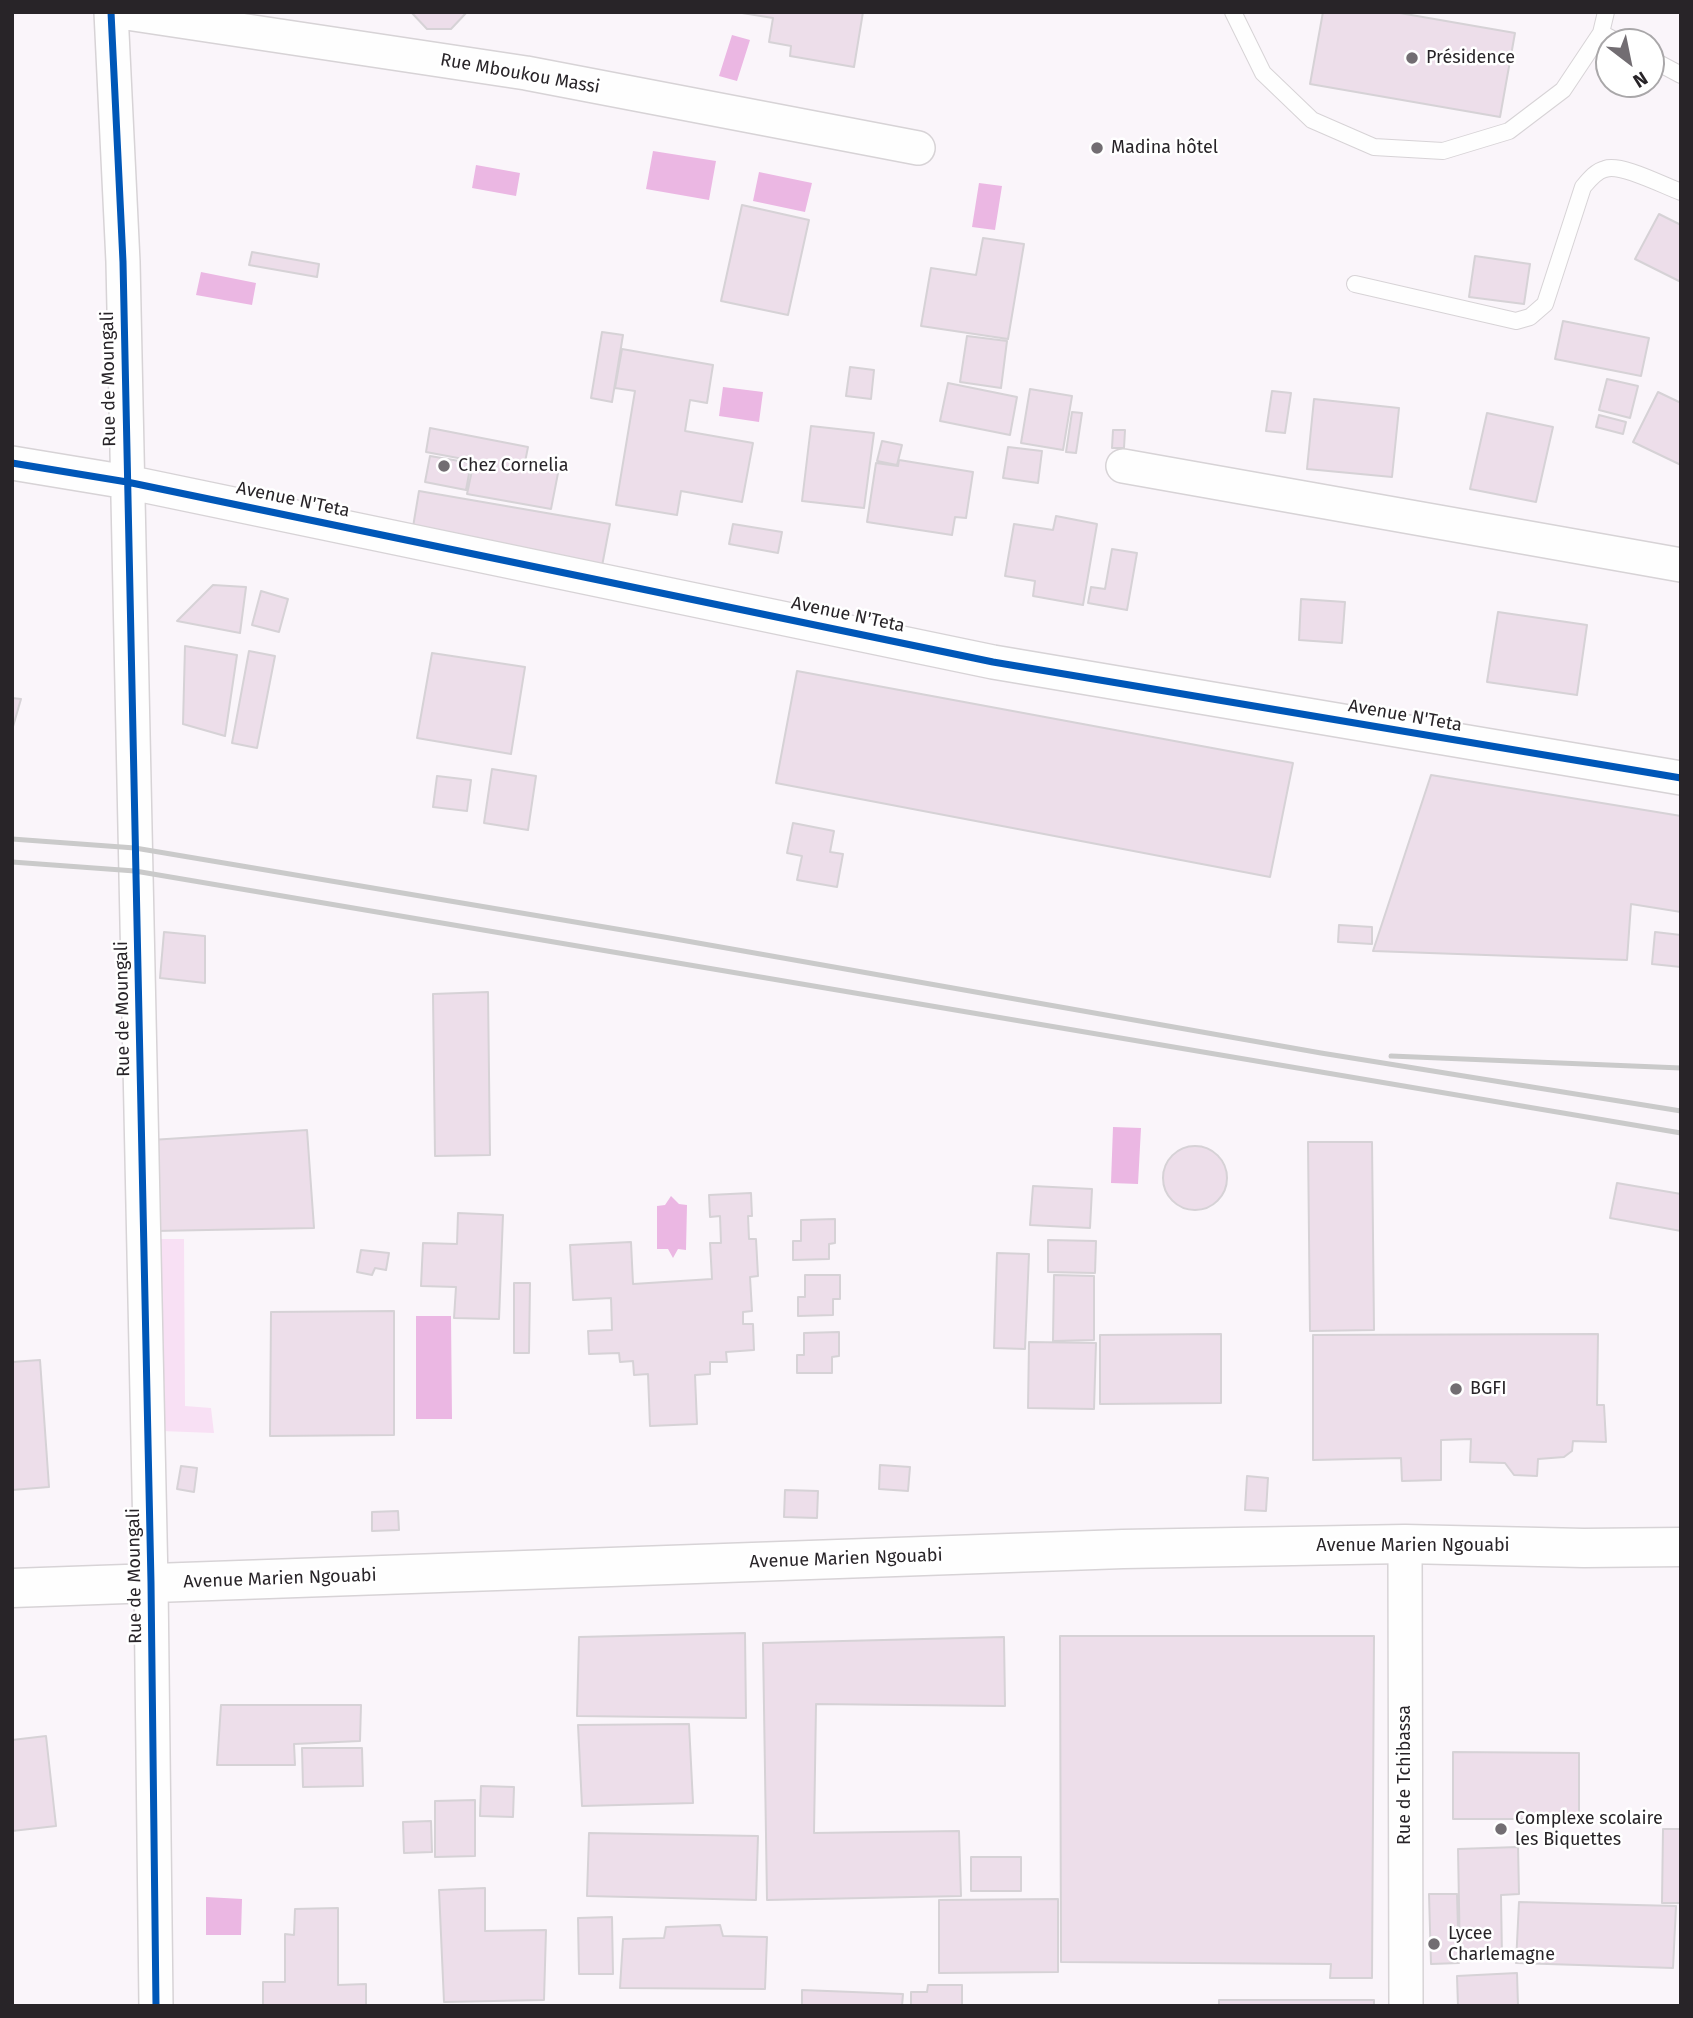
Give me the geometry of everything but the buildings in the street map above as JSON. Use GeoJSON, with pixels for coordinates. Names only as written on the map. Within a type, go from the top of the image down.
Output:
{"type":"FeatureCollection","features":[{"type":"Feature","properties":{"kind":"main road","name":"Avenue Marien Ngouabi"},"geometry":{"type":"LineString","coordinates":[[12,1588],[1123,1549],[1405,1544],[1681,1547]]}},
{"type":"Feature","properties":{"kind":"street","name":"Rue de Moungali"},"geometry":{"type":"LineString","coordinates":[[111,12],[123,262],[151,1583],[156,2006]]}},
{"type":"Feature","properties":{"kind":"street","name":"Rue Mboukou Massi"},"geometry":{"type":"LineString","coordinates":[[120,12],[526,73],[918,148]]}},
{"type":"Feature","properties":{"kind":"street","name":"Avenue N'Teta"},"geometry":{"type":"LineString","coordinates":[[12,463],[127,482],[993,662],[1681,778]]}},
{"type":"Feature","properties":{"kind":"street"},"geometry":{"type":"LineString","coordinates":[[1123,466],[1681,565]]}},
{"type":"Feature","properties":{"kind":"street","name":"Rue de Tchibassa"},"geometry":{"type":"LineString","coordinates":[[1405,1544],[1406,2006]]}},
{"type":"Feature","properties":{"kind":"lane"},"geometry":{"type":"LineString","coordinates":[[1233,12],[1262,73],[1312,120],[1374,147],[1443,151],[1508,131],[1563,90],[1595,42]]}},
{"type":"Feature","properties":{"kind":"lane"},"geometry":{"type":"LineString","coordinates":[[1665,66],[1681,75]]}},
{"type":"Feature","properties":{"kind":"lane"},"geometry":{"type":"LineString","coordinates":[[1355,284],[1516,321],[1530,317],[1545,304],[1583,187],[1593,177],[1604,169],[1616,167],[1681,192]]}},
{"type":"Feature","properties":{"kind":"shaded area"},"geometry":{"type":"Polygon","coordinates":[[[732,35],[750,40],[737,81],[719,76],[732,35]]]}},
{"type":"Feature","properties":{"kind":"shaded area"},"geometry":{"type":"Polygon","coordinates":[[[653,151],[716,161],[709,200],[646,189],[653,151]]]}},
{"type":"Feature","properties":{"kind":"shaded area"},"geometry":{"type":"Polygon","coordinates":[[[476,165],[520,173],[516,196],[472,188],[476,165]]]}},
{"type":"Feature","properties":{"kind":"shaded area"},"geometry":{"type":"Polygon","coordinates":[[[759,172],[812,183],[805,212],[753,201],[759,172]]]}},
{"type":"Feature","properties":{"kind":"shaded area"},"geometry":{"type":"Polygon","coordinates":[[[979,183],[1002,186],[995,230],[972,227],[979,183]]]}},
{"type":"Feature","properties":{"kind":"shaded area"},"geometry":{"type":"Polygon","coordinates":[[[201,272],[256,283],[252,305],[196,295],[201,272]]]}},
{"type":"Feature","properties":{"kind":"shaded area"},"geometry":{"type":"Polygon","coordinates":[[[723,387],[763,392],[759,422],[719,416],[723,387]]]}},
{"type":"Feature","properties":{"kind":"shaded area"},"geometry":{"type":"Polygon","coordinates":[[[1113,1127],[1141,1128],[1138,1184],[1111,1183],[1113,1127]]]}},
{"type":"Feature","properties":{"kind":"shaded area"},"geometry":{"type":"Polygon","coordinates":[[[671,1196],[679,1204],[687,1205],[686,1250],[678,1249],[673,1258],[668,1249],[657,1249],[657,1206],[665,1205],[671,1196]]]}},
{"type":"Feature","properties":{"kind":"shaded area"},"geometry":{"type":"Polygon","coordinates":[[[158,1239],[184,1239],[185,1406],[211,1408],[214,1433],[161,1431],[158,1239]]]}},
{"type":"Feature","properties":{"kind":"shaded area"},"geometry":{"type":"Polygon","coordinates":[[[416,1316],[451,1316],[452,1419],[416,1419],[416,1316]]]}},
{"type":"Feature","properties":{"kind":"shaded area"},"geometry":{"type":"Polygon","coordinates":[[[206,1897],[242,1899],[241,1935],[206,1935],[206,1897]]]}},
{"type":"Feature","properties":{"kind":"railway"},"geometry":{"type":"LineString","coordinates":[[12,839],[135,848],[664,937],[1321,1053],[1681,1111]]}},
{"type":"Feature","properties":{"kind":"railway"},"geometry":{"type":"LineString","coordinates":[[12,862],[135,871],[1681,1133]]}},
{"type":"Feature","properties":{"kind":"railway"},"geometry":{"type":"LineString","coordinates":[[1391,1056],[1681,1068]]}},
{"type":"Feature","properties":{"kind":"cycle path"},"geometry":{"type":"LineString","coordinates":[[111,12],[123,262],[151,1583],[156,2006]]}},
{"type":"Feature","properties":{"kind":"cycle path"},"geometry":{"type":"LineString","coordinates":[[12,463],[127,482],[993,662],[1681,778]]}},
{"type":"Feature","properties":{"kind":"place","name":"Présidence"},"geometry":{"type":"Point","coordinates":[1412,58]}},
{"type":"Feature","properties":{"kind":"place","name":"Madina hôtel"},"geometry":{"type":"Point","coordinates":[1097,148]}},
{"type":"Feature","properties":{"kind":"place","name":"Chez Cornelia"},"geometry":{"type":"Point","coordinates":[444,466]}},
{"type":"Feature","properties":{"kind":"place","name":"BGFI"},"geometry":{"type":"Point","coordinates":[1456,1389]}},
{"type":"Feature","properties":{"kind":"place","name":"Complexe scolaire les Biquettes"},"geometry":{"type":"Point","coordinates":[1501,1829]}},
{"type":"Feature","properties":{"kind":"place","name":"Lycee Charlemagne"},"geometry":{"type":"Point","coordinates":[1434,1944]}}]}
